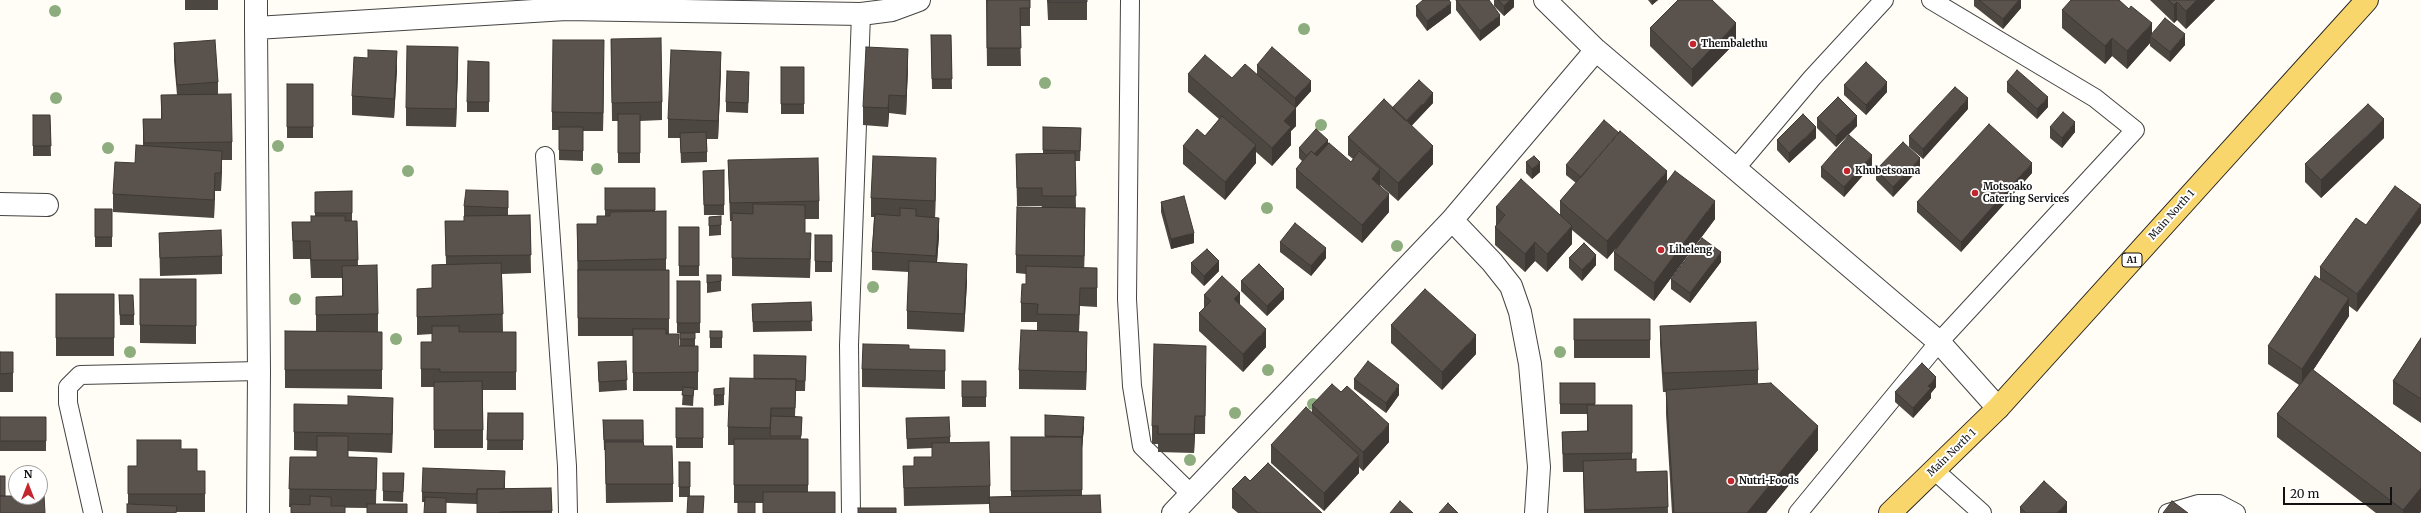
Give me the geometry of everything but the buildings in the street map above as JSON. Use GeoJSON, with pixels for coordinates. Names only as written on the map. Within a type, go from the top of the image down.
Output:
{"type":"FeatureCollection","features":[{"type":"Feature","properties":{"kind":"main road","name":"Main North 1"},"geometry":{"type":"LineString","coordinates":[[1890,513],[1998,408],[2367,0]]}},
{"type":"Feature","properties":{"kind":"street"},"geometry":{"type":"LineString","coordinates":[[256,0],[259,371],[258,513]]}},
{"type":"Feature","properties":{"kind":"street"},"geometry":{"type":"LineString","coordinates":[[256,28],[566,4],[837,7],[861,14],[892,10],[919,0]]}},
{"type":"Feature","properties":{"kind":"street"},"geometry":{"type":"LineString","coordinates":[[1545,0],[1596,50],[1939,342],[1998,408]]}},
{"type":"Feature","properties":{"kind":"street"},"geometry":{"type":"LineString","coordinates":[[1173,513],[1190,493],[1452,220],[1596,50]]}},
{"type":"Feature","properties":{"kind":"street"},"geometry":{"type":"LineString","coordinates":[[0,204],[48,204]]}},
{"type":"Feature","properties":{"kind":"street"},"geometry":{"type":"LineString","coordinates":[[1452,220],[1492,262],[1510,286],[1520,312],[1530,364],[1539,467],[1536,513]]}},
{"type":"Feature","properties":{"kind":"lane"},"geometry":{"type":"LineString","coordinates":[[1130,0],[1127,299],[1132,386],[1142,446],[1190,493]]}},
{"type":"Feature","properties":{"kind":"lane"},"geometry":{"type":"LineString","coordinates":[[1735,169],[1812,78],[1884,0]]}},
{"type":"Feature","properties":{"kind":"lane"},"geometry":{"type":"LineString","coordinates":[[1798,513],[1939,342],[2135,130],[2095,98],[1931,0]]}},
{"type":"Feature","properties":{"kind":"lane"},"geometry":{"type":"LineString","coordinates":[[850,513],[849,345],[861,14]]}},
{"type":"Feature","properties":{"kind":"lane"},"geometry":{"type":"LineString","coordinates":[[545,156],[567,466],[568,513]]}},
{"type":"Feature","properties":{"kind":"lane"},"geometry":{"type":"LineString","coordinates":[[93,513],[68,403],[68,387],[80,375],[259,371]]}},
{"type":"Feature","properties":{"kind":"lane"},"geometry":{"type":"LineString","coordinates":[[1934,470],[1982,513]]}},
{"type":"Feature","properties":{"kind":"lane"},"geometry":{"type":"LineString","coordinates":[[2168,513],[2198,504],[2219,504],[2236,513]]}},
{"type":"Feature","properties":{"kind":"place","name":"Thembalethu"},"geometry":{"type":"Point","coordinates":[1693,44]}},
{"type":"Feature","properties":{"kind":"place","name":"Khubetsoana"},"geometry":{"type":"Point","coordinates":[1847,171]}},
{"type":"Feature","properties":{"kind":"place","name":"Motsoako Catering Services"},"geometry":{"type":"Point","coordinates":[1975,193]}},
{"type":"Feature","properties":{"kind":"place","name":"Liheleng"},"geometry":{"type":"Point","coordinates":[1661,250]}},
{"type":"Feature","properties":{"kind":"place","name":"Nutri-Foods"},"geometry":{"type":"Point","coordinates":[1731,481]}}]}
